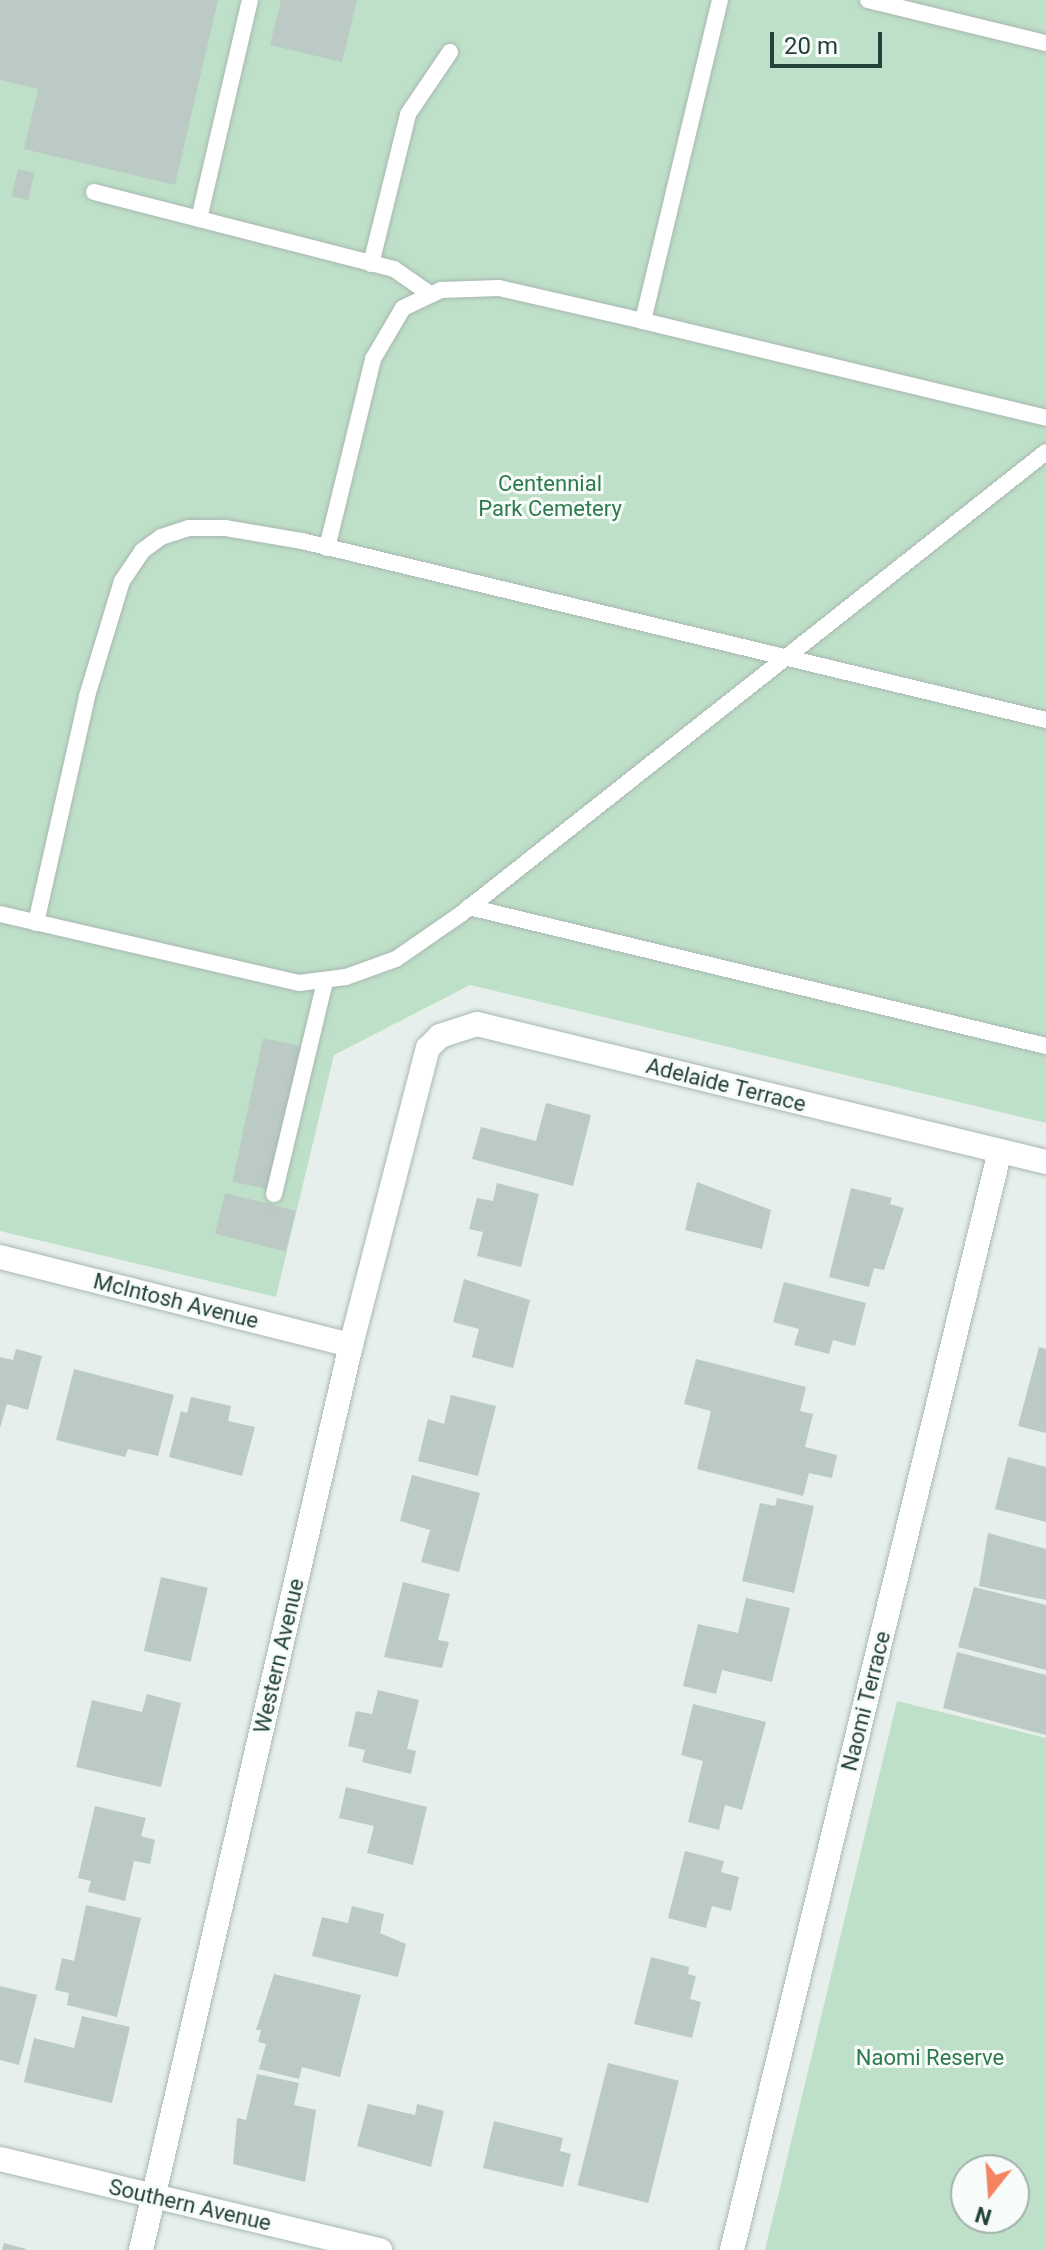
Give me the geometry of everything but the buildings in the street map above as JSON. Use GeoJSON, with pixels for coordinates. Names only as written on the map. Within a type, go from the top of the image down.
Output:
{"type":"FeatureCollection","features":[{"type":"Feature","properties":{"kind":"street","name":"Adelaide Terrace"},"geometry":{"type":"LineString","coordinates":[[421,1062],[440,1036],[477,1024],[1046,1162]]}},
{"type":"Feature","properties":{"kind":"street","name":"Western Avenue"},"geometry":{"type":"LineString","coordinates":[[141,2250],[351,1345],[421,1062]]}},
{"type":"Feature","properties":{"kind":"street","name":"Naomi Terrace"},"geometry":{"type":"LineString","coordinates":[[732,2250],[1000,1151]]}},
{"type":"Feature","properties":{"kind":"street","name":"McIntosh Avenue"},"geometry":{"type":"LineString","coordinates":[[0,1257],[351,1345]]}},
{"type":"Feature","properties":{"kind":"street","name":"Southern Avenue"},"geometry":{"type":"LineString","coordinates":[[0,2159],[380,2250]]}},
{"type":"Feature","properties":{"kind":"lane"},"geometry":{"type":"LineString","coordinates":[[199,219],[250,0]]}},
{"type":"Feature","properties":{"kind":"lane"},"geometry":{"type":"LineString","coordinates":[[643,321],[720,0]]}},
{"type":"Feature","properties":{"kind":"lane"},"geometry":{"type":"LineString","coordinates":[[868,0],[1046,43]]}},
{"type":"Feature","properties":{"kind":"lane"},"geometry":{"type":"LineString","coordinates":[[371,264],[408,114],[450,52]]}},
{"type":"Feature","properties":{"kind":"lane"},"geometry":{"type":"LineString","coordinates":[[94,192],[394,269],[430,294]]}},
{"type":"Feature","properties":{"kind":"lane"},"geometry":{"type":"LineString","coordinates":[[327,548],[373,359],[391,321],[430,294],[499,288],[1046,418]]}},
{"type":"Feature","properties":{"kind":"lane"},"geometry":{"type":"LineString","coordinates":[[0,914],[279,980],[325,982],[396,959],[469,907],[1046,452]]}},
{"type":"Feature","properties":{"kind":"lane"},"geometry":{"type":"LineString","coordinates":[[36,923],[87,696],[130,565],[161,537],[189,528],[225,528],[327,548],[1046,720]]}},
{"type":"Feature","properties":{"kind":"lane"},"geometry":{"type":"LineString","coordinates":[[469,907],[1046,1046]]}},
{"type":"Feature","properties":{"kind":"lane"},"geometry":{"type":"LineString","coordinates":[[274,1194],[325,982]]}},
{"type":"Feature","properties":{"kind":"green space","name":"Centennial Park Cemetery"},"geometry":{"type":"Polygon","coordinates":[[[0,0],[1046,0],[1046,1123],[470,985],[334,1055],[276,1297],[0,1231],[0,0]]]}},
{"type":"Feature","properties":{"kind":"green space","name":"Naomi Reserve"},"geometry":{"type":"Polygon","coordinates":[[[897,1701],[1046,1738],[1046,2250],[765,2250],[897,1701]]]}}]}
